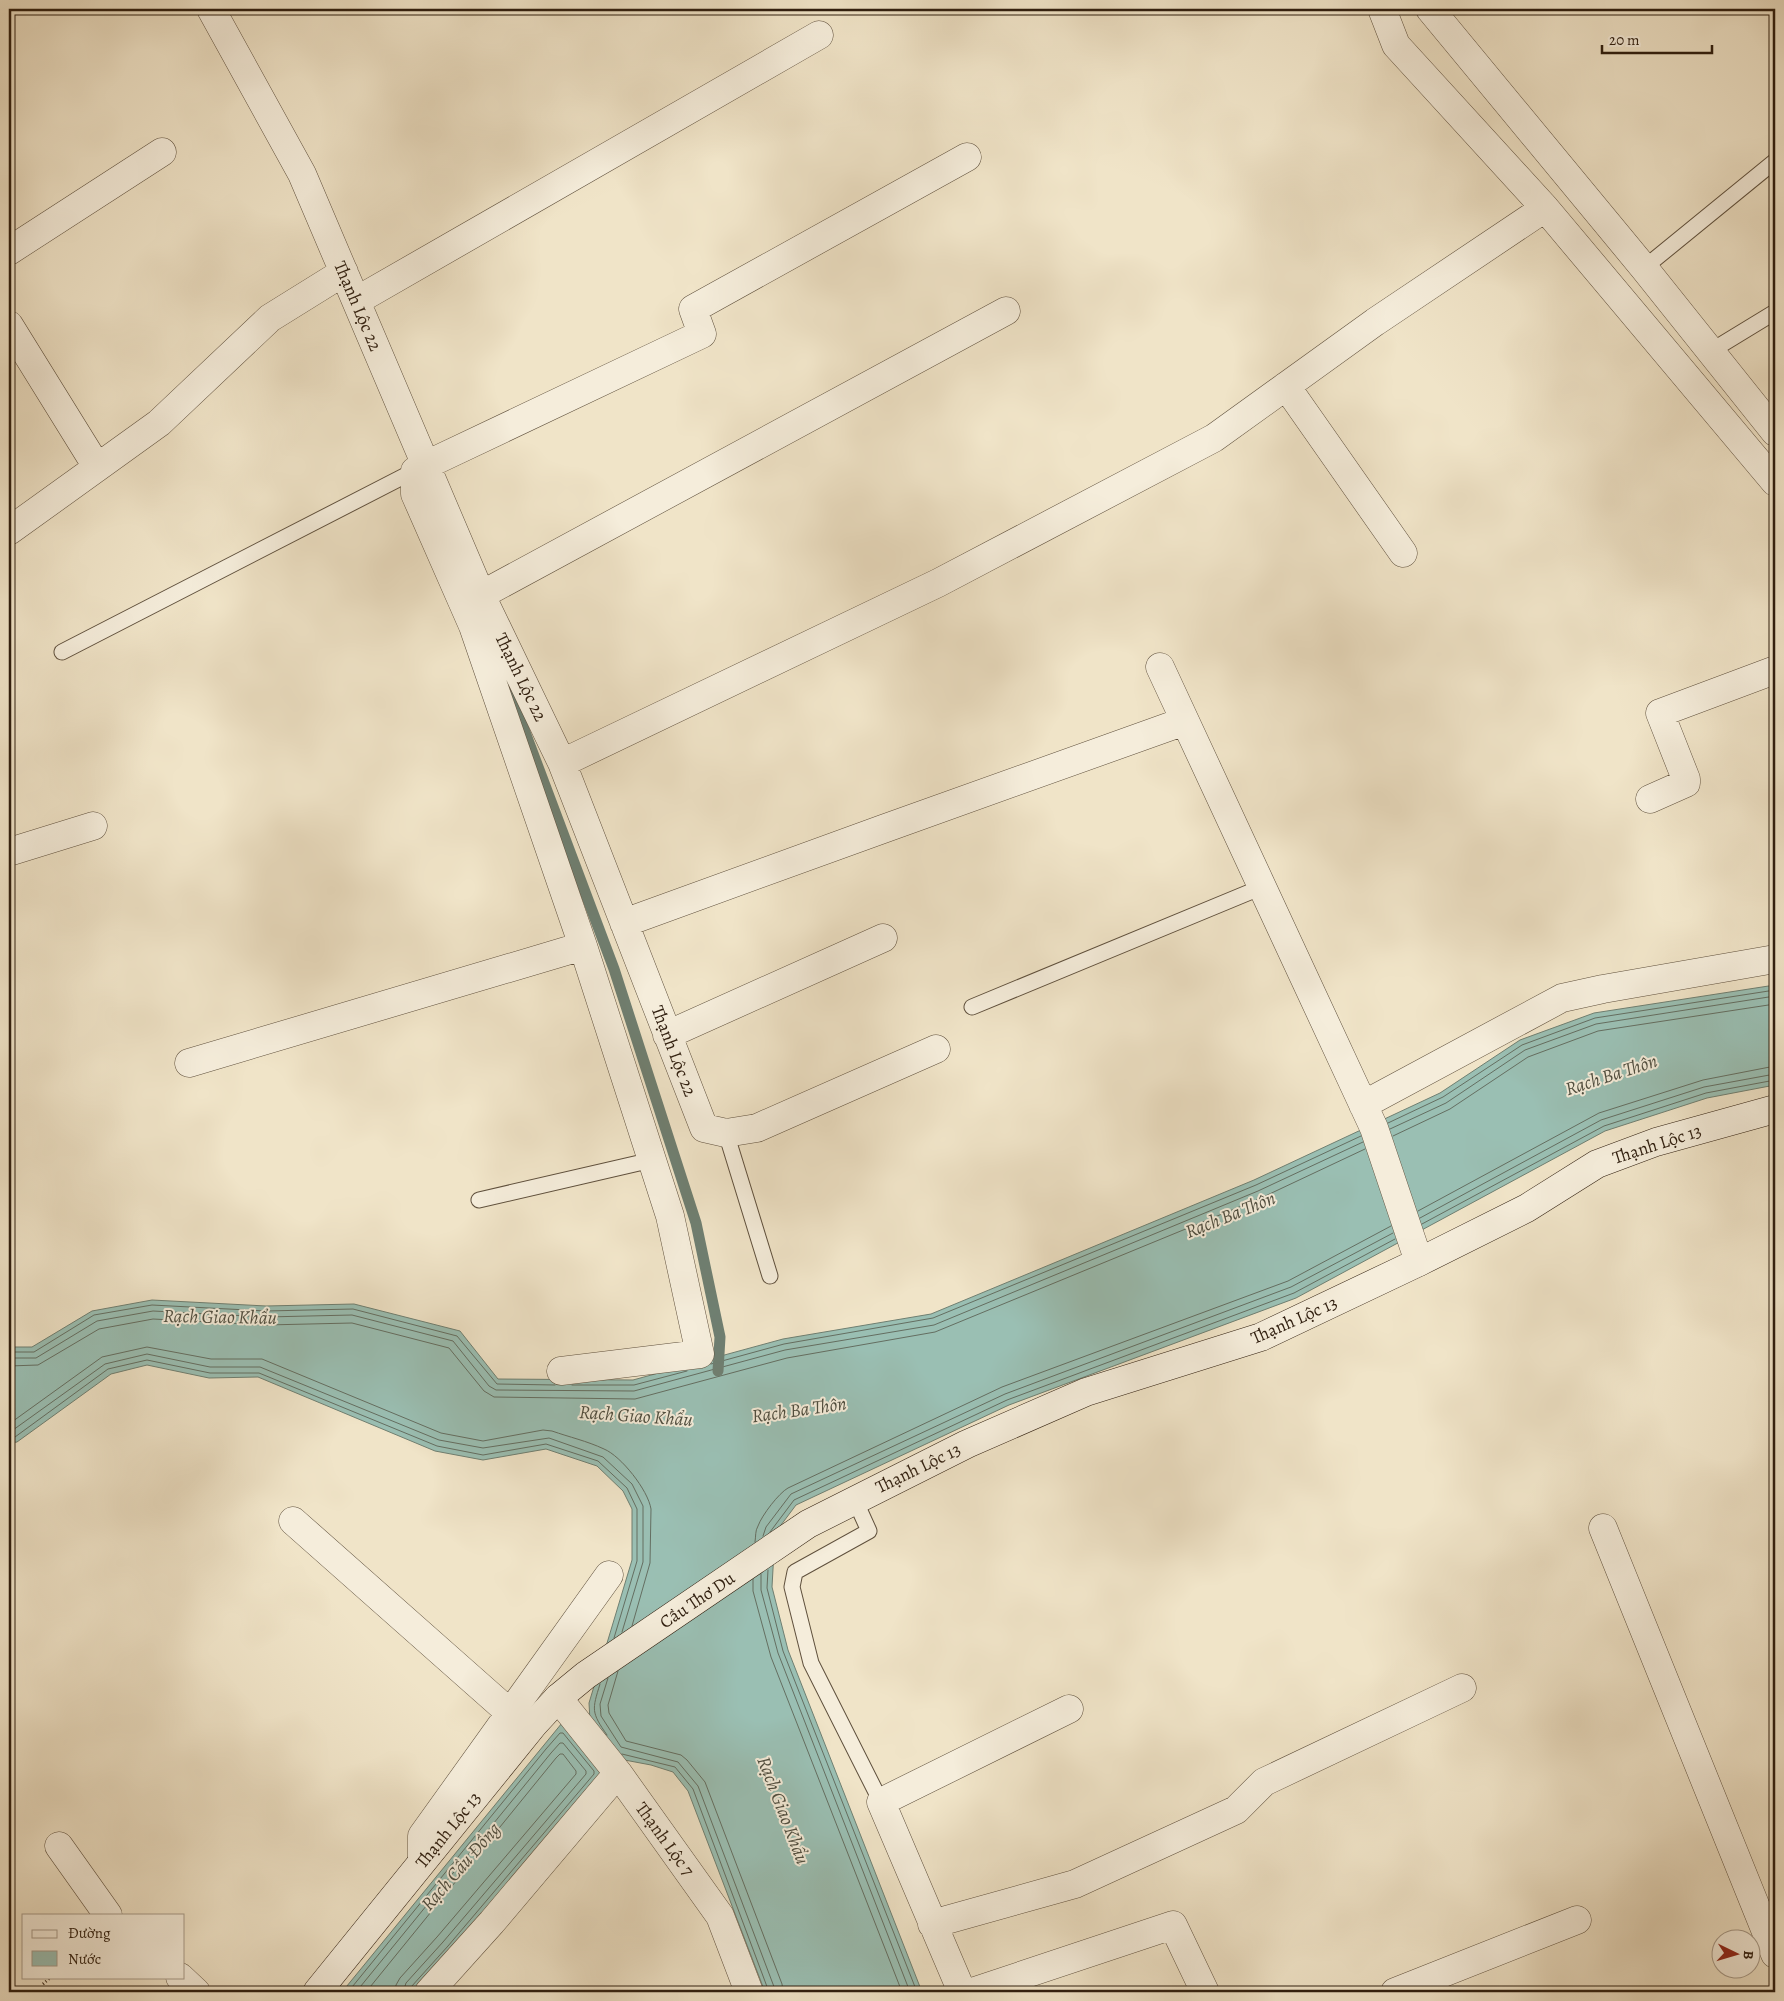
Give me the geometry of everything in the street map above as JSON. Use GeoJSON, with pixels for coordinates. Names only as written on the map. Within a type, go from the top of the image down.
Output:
{"type":"FeatureCollection","features":[{"type":"Feature","properties":{"kind":"street","name":"Thạnh Lộc 22"},"geometry":{"type":"LineString","coordinates":[[211,9],[302,174],[356,301],[420,468],[562,763],[704,1128],[726,1133],[757,1128],[936,1048]]}},
{"type":"Feature","properties":{"kind":"street"},"geometry":{"type":"LineString","coordinates":[[1382,9],[1396,45],[1545,208],[1775,482]]}},
{"type":"Feature","properties":{"kind":"street"},"geometry":{"type":"LineString","coordinates":[[1430,9],[1711,351],[1770,416]]}},
{"type":"Feature","properties":{"kind":"street"},"geometry":{"type":"LineString","coordinates":[[356,301],[819,35]]}},
{"type":"Feature","properties":{"kind":"street"},"geometry":{"type":"LineString","coordinates":[[9,250],[162,152]]}},
{"type":"Feature","properties":{"kind":"street"},"geometry":{"type":"LineString","coordinates":[[420,468],[702,334],[693,309],[967,158]]}},
{"type":"Feature","properties":{"kind":"street"},"geometry":{"type":"LineString","coordinates":[[562,763],[938,583],[1214,438],[1375,322],[1545,208]]}},
{"type":"Feature","properties":{"kind":"street"},"geometry":{"type":"LineString","coordinates":[[9,531],[159,423],[270,318],[344,272]]}},
{"type":"Feature","properties":{"kind":"street"},"geometry":{"type":"LineString","coordinates":[[481,595],[1006,311]]}},
{"type":"Feature","properties":{"kind":"street"},"geometry":{"type":"LineString","coordinates":[[9,324],[97,467]]}},
{"type":"Feature","properties":{"kind":"street"},"geometry":{"type":"LineString","coordinates":[[1286,386],[1404,553]]}},
{"type":"Feature","properties":{"kind":"street","name":"Thạnh Lộc 22"},"geometry":{"type":"LineString","coordinates":[[420,468],[415,494],[473,626],[583,946],[670,1216],[700,1354],[562,1371]]}},
{"type":"Feature","properties":{"kind":"street"},"geometry":{"type":"LineString","coordinates":[[1160,667],[1368,1117],[1417,1254]]}},
{"type":"Feature","properties":{"kind":"street"},"geometry":{"type":"LineString","coordinates":[[1650,799],[1686,783],[1660,713],[1775,670]]}},
{"type":"Feature","properties":{"kind":"street"},"geometry":{"type":"LineString","coordinates":[[624,923],[1185,721]]}},
{"type":"Feature","properties":{"kind":"street"},"geometry":{"type":"LineString","coordinates":[[9,852],[93,826]]}},
{"type":"Feature","properties":{"kind":"street"},"geometry":{"type":"LineString","coordinates":[[668,1035],[883,938]]}},
{"type":"Feature","properties":{"kind":"street"},"geometry":{"type":"LineString","coordinates":[[189,1063],[583,946]]}},
{"type":"Feature","properties":{"kind":"street"},"geometry":{"type":"LineString","coordinates":[[1368,1117],[1562,998],[1775,959]]}},
{"type":"Feature","properties":{"kind":"street","name":"Thạnh Lộc 13"},"geometry":{"type":"LineString","coordinates":[[808,1524],[967,1444],[1086,1392],[1261,1337],[1417,1254],[1527,1208],[1597,1164],[1656,1142],[1775,1109]]}},
{"type":"Feature","properties":{"kind":"street"},"geometry":{"type":"LineString","coordinates":[[293,1521],[510,1713]]}},
{"type":"Feature","properties":{"kind":"street","name":"Cầu Thơ Du"},"geometry":{"type":"LineString","coordinates":[[586,1675],[808,1524]]}},
{"type":"Feature","properties":{"kind":"street"},"geometry":{"type":"LineString","coordinates":[[1603,1528],[1775,1954]]}},
{"type":"Feature","properties":{"kind":"street"},"geometry":{"type":"LineString","coordinates":[[422,1861],[422,1836],[609,1575]]}},
{"type":"Feature","properties":{"kind":"street","name":"Thạnh Lộc 13"},"geometry":{"type":"LineString","coordinates":[[317,1992],[534,1724],[558,1698],[586,1675]]}},
{"type":"Feature","properties":{"kind":"street"},"geometry":{"type":"LineString","coordinates":[[932,1924],[1075,1884],[1236,1810],[1264,1782],[1462,1688]]}},
{"type":"Feature","properties":{"kind":"street","name":"Thạnh Lộc 7"},"geometry":{"type":"LineString","coordinates":[[558,1698],[618,1773],[720,1916],[749,1992]]}},
{"type":"Feature","properties":{"kind":"street"},"geometry":{"type":"LineString","coordinates":[[962,1992],[881,1802],[1069,1709]]}},
{"type":"Feature","properties":{"kind":"street"},"geometry":{"type":"LineString","coordinates":[[429,1992],[492,1922],[618,1773]]}},
{"type":"Feature","properties":{"kind":"street"},"geometry":{"type":"LineString","coordinates":[[59,1846],[107,1914]]}},
{"type":"Feature","properties":{"kind":"street"},"geometry":{"type":"LineString","coordinates":[[1395,1992],[1577,1920]]}},
{"type":"Feature","properties":{"kind":"street"},"geometry":{"type":"LineString","coordinates":[[972,1992],[1173,1925],[1204,1992]]}},
{"type":"Feature","properties":{"kind":"street"},"geometry":{"type":"LineString","coordinates":[[181,1978],[196,1992]]}},
{"type":"Feature","properties":{"kind":"lane"},"geometry":{"type":"LineString","coordinates":[[1644,268],[1775,161]]}},
{"type":"Feature","properties":{"kind":"lane"},"geometry":{"type":"LineString","coordinates":[[1711,351],[1775,312]]}},
{"type":"Feature","properties":{"kind":"lane"},"geometry":{"type":"LineString","coordinates":[[62,652],[420,468]]}},
{"type":"Feature","properties":{"kind":"lane"},"geometry":{"type":"LineString","coordinates":[[972,1007],[1262,887]]}},
{"type":"Feature","properties":{"kind":"lane"},"geometry":{"type":"LineString","coordinates":[[726,1133],[770,1276]]}},
{"type":"Feature","properties":{"kind":"lane"},"geometry":{"type":"LineString","coordinates":[[479,1200],[652,1160]]}},
{"type":"Feature","properties":{"kind":"lane"},"geometry":{"type":"LineString","coordinates":[[856,1500],[869,1531],[795,1572],[792,1586],[811,1663],[881,1802]]}},
{"type":"Feature","properties":{"kind":"path"},"geometry":{"type":"LineString","coordinates":[[43,1984],[50,1978]]}},
{"type":"Feature","properties":{"kind":"water"},"geometry":{"type":"Polygon","coordinates":[[[1775,985],[1775,1085],[1707,1098],[1605,1131],[1296,1298],[1009,1405],[796,1505],[775,1533],[772,1587],[788,1650],[922,1992],[765,1992],[688,1791],[673,1772],[651,1765],[614,1758],[590,1721],[589,1703],[632,1560],[632,1509],[623,1491],[597,1466],[546,1449],[483,1460],[435,1451],[258,1377],[209,1378],[147,1365],[111,1374],[17,1442],[9,1443],[9,1347],[32,1347],[92,1311],[152,1300],[266,1306],[354,1304],[460,1331],[498,1379],[633,1380],[783,1339],[931,1314],[1254,1180],[1440,1093],[1520,1040],[1594,1013],[1775,985]]]}},
{"type":"Feature","properties":{"kind":"water","name":"Rạch Cầu Đồng"},"geometry":{"type":"Polygon","coordinates":[[[562,1723],[602,1773],[413,1992],[342,1992],[562,1723]]]}},
{"type":"Feature","properties":{"kind":"waterway"},"geometry":{"type":"LineString","coordinates":[[502,671],[614,969],[696,1223],[720,1337],[718,1371]]}},
{"type":"Feature","properties":{"kind":"water label","name":"Rạch Ba Thôn"},"geometry":{"type":"Point","coordinates":[1611,1074]}},
{"type":"Feature","properties":{"kind":"water label","name":"Rạch Ba Thôn"},"geometry":{"type":"Point","coordinates":[1230,1214]}},
{"type":"Feature","properties":{"kind":"water label","name":"Rạch Giao Khẩu"},"geometry":{"type":"Point","coordinates":[220,1316]}},
{"type":"Feature","properties":{"kind":"water label","name":"Rạch Ba Thôn"},"geometry":{"type":"Point","coordinates":[799,1409]}},
{"type":"Feature","properties":{"kind":"water label","name":"Rạch Giao Khẩu"},"geometry":{"type":"Point","coordinates":[636,1415]}},
{"type":"Feature","properties":{"kind":"water label","name":"Rạch Giao Khẩu"},"geometry":{"type":"Point","coordinates":[784,1810]}}]}
